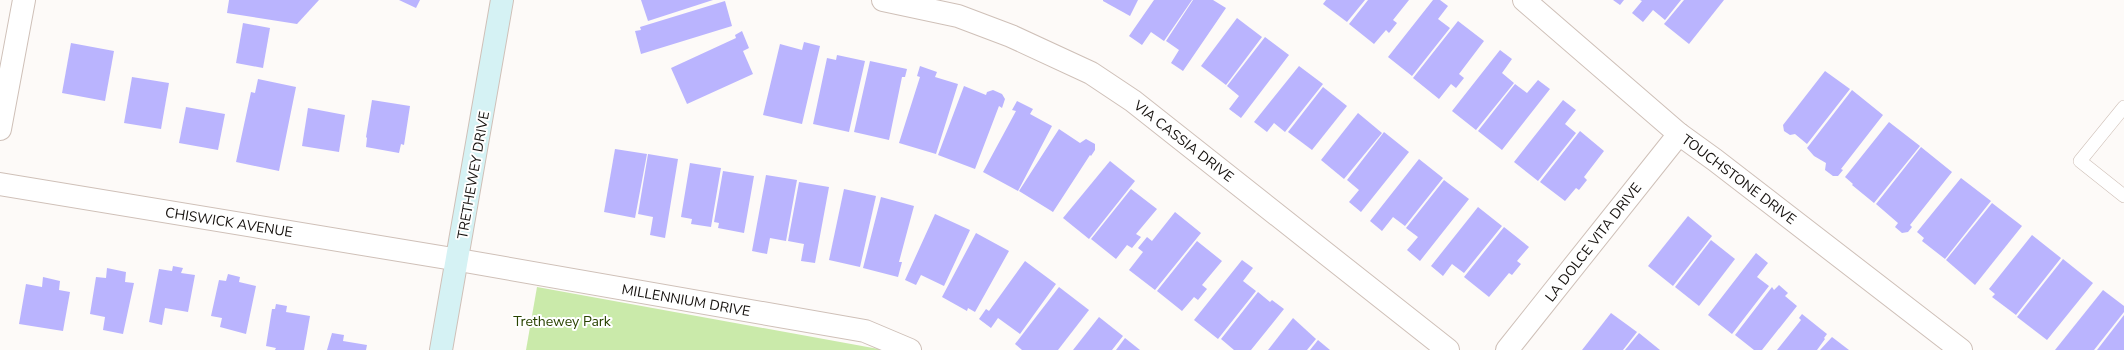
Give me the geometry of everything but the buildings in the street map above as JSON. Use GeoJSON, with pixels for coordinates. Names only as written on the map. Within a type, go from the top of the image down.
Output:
{"type":"FeatureCollection","features":[{"type":"Feature","properties":{"kind":"main road","name":"TRETHEWEY DRIVE"},"geometry":{"type":"LineString","coordinates":[[442,350],[459,260],[502,0]]}},
{"type":"Feature","properties":{"kind":"street"},"geometry":{"type":"LineString","coordinates":[[0,129],[24,0]]}},
{"type":"Feature","properties":{"kind":"street","name":"VIA CASSIA DRIVE"},"geometry":{"type":"LineString","coordinates":[[884,0],[958,16],[1010,36],[1091,73],[1133,101],[1448,350]]}},
{"type":"Feature","properties":{"kind":"street","name":"TOUCHSTONE DRIVE"},"geometry":{"type":"LineString","coordinates":[[1524,0],[1678,134],[1715,160],[1960,350]]}},
{"type":"Feature","properties":{"kind":"street","name":"LA DOLCE VITA DRIVE"},"geometry":{"type":"LineString","coordinates":[[1507,350],[1678,134]]}},
{"type":"Feature","properties":{"kind":"street","name":"CHISWICK AVENUE"},"geometry":{"type":"LineString","coordinates":[[0,184],[459,260]]}},
{"type":"Feature","properties":{"kind":"street","name":"MILLENNIUM DRIVE"},"geometry":{"type":"LineString","coordinates":[[459,260],[865,331],[910,350]]}},
{"type":"Feature","properties":{"kind":"lane"},"geometry":{"type":"LineString","coordinates":[[2124,107],[2080,161],[2124,196]]}},
{"type":"Feature","properties":{"kind":"green space","name":"Trethewey Park"},"geometry":{"type":"Polygon","coordinates":[[[537,287],[884,350],[526,350],[537,287]]]}}]}
